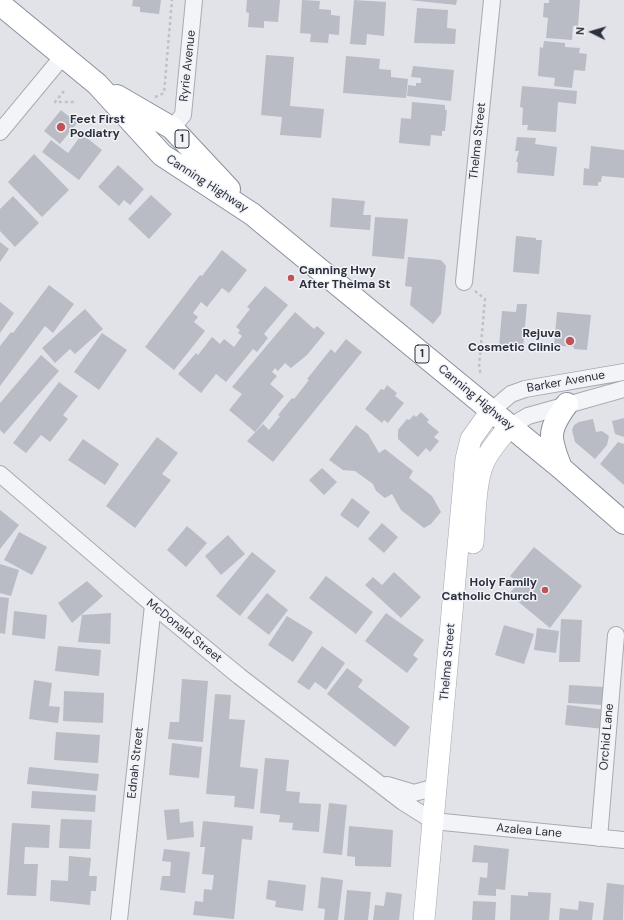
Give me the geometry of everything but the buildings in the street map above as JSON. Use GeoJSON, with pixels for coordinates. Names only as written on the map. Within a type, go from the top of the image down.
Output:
{"type":"FeatureCollection","features":[{"type":"Feature","properties":{"kind":"highway","name":"Canning Highway"},"geometry":{"type":"LineString","coordinates":[[0,4],[97,84],[162,155],[252,214],[509,427],[561,468],[624,523]]}},
{"type":"Feature","properties":{"kind":"highway","name":"Canning Highway"},"geometry":{"type":"LineString","coordinates":[[97,84],[172,128],[252,214]]}},
{"type":"Feature","properties":{"kind":"highway"},"geometry":{"type":"LineString","coordinates":[[561,468],[553,448],[552,433],[554,421],[566,404]]}},
{"type":"Feature","properties":{"kind":"main road","name":"Thelma Street"},"geometry":{"type":"LineString","coordinates":[[438,920],[440,822],[436,787],[466,459],[471,439],[491,411]]}},
{"type":"Feature","properties":{"kind":"main road","name":"Thelma Street"},"geometry":{"type":"LineString","coordinates":[[424,920],[440,822],[479,478],[483,464],[490,451],[509,427]]}},
{"type":"Feature","properties":{"kind":"street","name":"Ryrie Avenue"},"geometry":{"type":"LineString","coordinates":[[172,128],[183,115],[194,0]]}},
{"type":"Feature","properties":{"kind":"street","name":"Thelma Street"},"geometry":{"type":"LineString","coordinates":[[464,282],[492,0]]}},
{"type":"Feature","properties":{"kind":"street"},"geometry":{"type":"LineString","coordinates":[[0,132],[63,56]]}},
{"type":"Feature","properties":{"kind":"street","name":"Barker Avenue"},"geometry":{"type":"LineString","coordinates":[[491,411],[511,394],[525,389],[624,372]]}},
{"type":"Feature","properties":{"kind":"street"},"geometry":{"type":"LineString","coordinates":[[600,377],[604,394]]}},
{"type":"Feature","properties":{"kind":"street","name":"Barker Avenue"},"geometry":{"type":"LineString","coordinates":[[509,427],[528,416],[566,404],[624,389]]}},
{"type":"Feature","properties":{"kind":"street","name":"McDonald Street"},"geometry":{"type":"LineString","coordinates":[[0,474],[153,605],[239,676],[403,802],[440,822]]}},
{"type":"Feature","properties":{"kind":"street","name":"Ednah Street"},"geometry":{"type":"LineString","coordinates":[[119,920],[153,605]]}},
{"type":"Feature","properties":{"kind":"street","name":"Orchid Lane"},"geometry":{"type":"LineString","coordinates":[[599,838],[616,636]]}},
{"type":"Feature","properties":{"kind":"street","name":"McDonald Street"},"geometry":{"type":"LineString","coordinates":[[375,780],[395,788],[414,793],[436,787]]}},
{"type":"Feature","properties":{"kind":"street","name":"Azalea Lane"},"geometry":{"type":"LineString","coordinates":[[440,822],[624,840]]}},
{"type":"Feature","properties":{"kind":"path"},"geometry":{"type":"LineString","coordinates":[[152,98],[164,93],[172,0]]}},
{"type":"Feature","properties":{"kind":"path"},"geometry":{"type":"LineString","coordinates":[[64,91],[55,102],[77,102]]}},
{"type":"Feature","properties":{"kind":"path"},"geometry":{"type":"LineString","coordinates":[[464,282],[484,299],[478,367],[481,375]]}},
{"type":"Feature","properties":{"kind":"place","name":"Feet First Podiatry"},"geometry":{"type":"Point","coordinates":[61,127]}},
{"type":"Feature","properties":{"kind":"place","name":"Canning Hwy After Thelma St"},"geometry":{"type":"Point","coordinates":[291,278]}},
{"type":"Feature","properties":{"kind":"place","name":"Rejuva Cosmetic Clinic"},"geometry":{"type":"Point","coordinates":[570,341]}},
{"type":"Feature","properties":{"kind":"place","name":"Holy Family Catholic Church"},"geometry":{"type":"Point","coordinates":[545,590]}}]}
